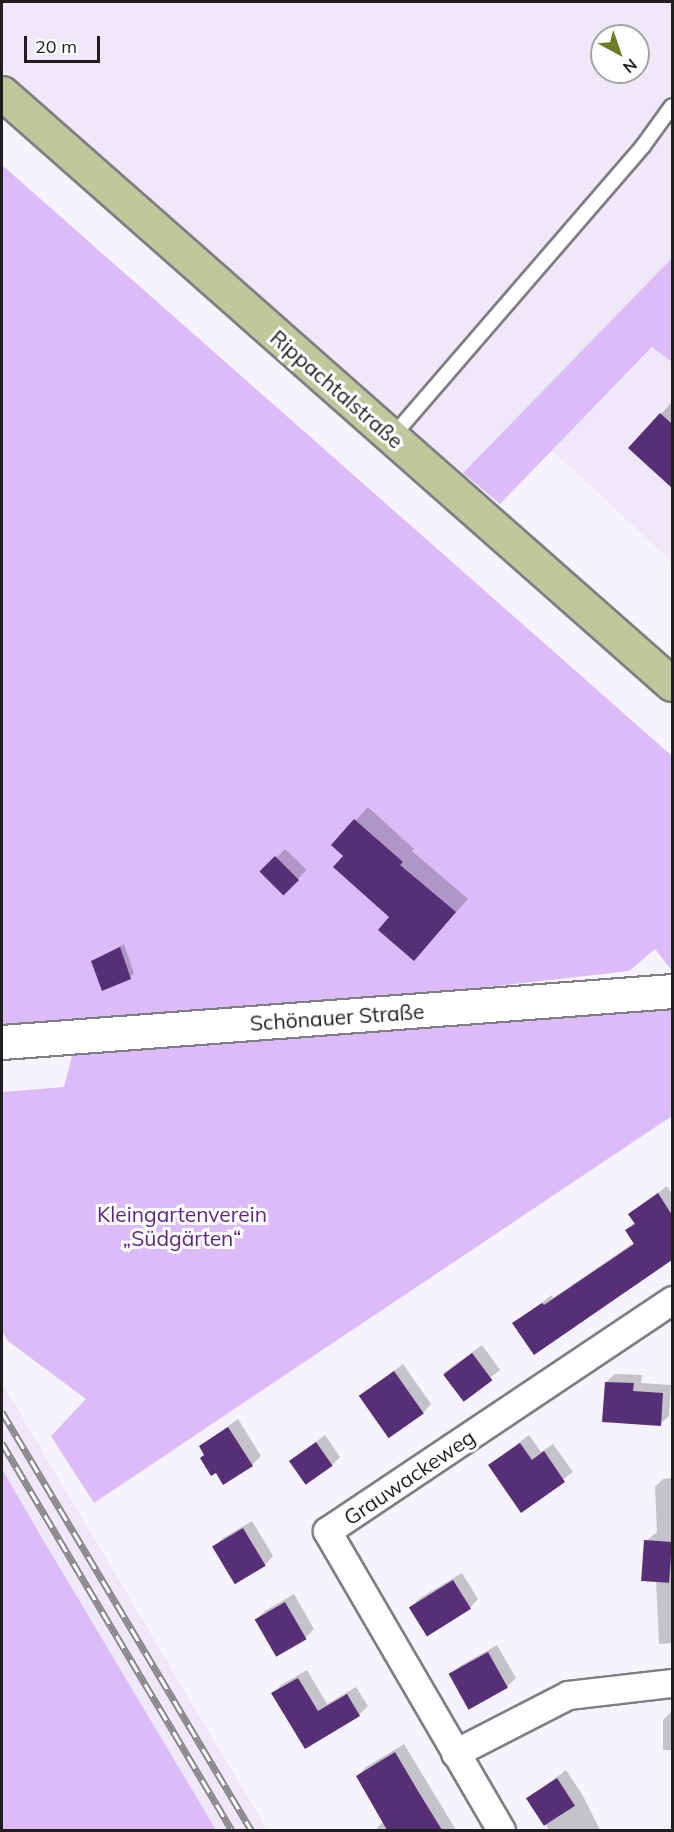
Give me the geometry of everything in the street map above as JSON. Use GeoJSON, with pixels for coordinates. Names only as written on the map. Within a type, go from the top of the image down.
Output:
{"type":"FeatureCollection","features":[{"type":"Feature","properties":{"kind":"main road","name":"Rippachtalstraße"},"geometry":{"type":"LineString","coordinates":[[2,93],[672,684]]}},
{"type":"Feature","properties":{"kind":"street","name":"Schönauer Straße"},"geometry":{"type":"LineString","coordinates":[[2,1042],[672,991]]}},
{"type":"Feature","properties":{"kind":"street","name":"Grauwackeweg"},"geometry":{"type":"LineString","coordinates":[[501,1830],[327,1531],[672,1300]]}},
{"type":"Feature","properties":{"kind":"street"},"geometry":{"type":"LineString","coordinates":[[455,1754],[568,1695],[672,1683]]}},
{"type":"Feature","properties":{"kind":"lane"},"geometry":{"type":"LineString","coordinates":[[392,437],[643,146],[672,106]]}},
{"type":"Feature","properties":{"kind":"shaded area"},"geometry":{"type":"Polygon","coordinates":[[[2,2],[672,2],[672,258],[463,473],[2,69],[2,2]]]}},
{"type":"Feature","properties":{"kind":"shaded area"},"geometry":{"type":"Polygon","coordinates":[[[653,347],[672,362],[672,562],[552,450],[653,347]]]}},
{"type":"Feature","properties":{"kind":"shaded area"},"geometry":{"type":"Polygon","coordinates":[[[2,1383],[267,1830],[216,1830],[2,1469],[2,1383]]]}},
{"type":"Feature","properties":{"kind":"green space"},"geometry":{"type":"Polygon","coordinates":[[[2,165],[672,756],[672,971],[655,949],[629,971],[372,1000],[2,1032],[2,165]]]}},
{"type":"Feature","properties":{"kind":"green space"},"geometry":{"type":"Polygon","coordinates":[[[672,258],[672,362],[652,347],[500,504],[463,473],[672,258]]]}},
{"type":"Feature","properties":{"kind":"green space","name":"Kleingartenverein „Südgärten“"},"geometry":{"type":"Polygon","coordinates":[[[672,1005],[672,1116],[94,1503],[51,1436],[86,1399],[8,1341],[2,1331],[2,1092],[64,1087],[73,1052],[672,1005]]]}},
{"type":"Feature","properties":{"kind":"green space"},"geometry":{"type":"Polygon","coordinates":[[[2,1469],[41,1536],[216,1830],[2,1830],[2,1469]]]}},
{"type":"Feature","properties":{"kind":"building"},"geometry":{"type":"Polygon","coordinates":[[[660,413],[672,424],[672,488],[628,448],[660,413]]]}},
{"type":"Feature","properties":{"kind":"building"},"geometry":{"type":"Polygon","coordinates":[[[354,819],[403,862],[400,865],[456,912],[414,961],[378,930],[389,917],[333,867],[343,856],[331,845],[354,819]]]}},
{"type":"Feature","properties":{"kind":"building"},"geometry":{"type":"Polygon","coordinates":[[[275,856],[299,880],[283,896],[259,872],[275,856]]]}},
{"type":"Feature","properties":{"kind":"building"},"geometry":{"type":"Polygon","coordinates":[[[120,947],[131,979],[102,991],[91,961],[120,947]]]}},
{"type":"Feature","properties":{"kind":"building"},"geometry":{"type":"Polygon","coordinates":[[[658,1193],[672,1215],[672,1260],[534,1355],[512,1323],[542,1303],[544,1305],[634,1244],[625,1230],[635,1224],[628,1214],[658,1193]]]}},
{"type":"Feature","properties":{"kind":"building"},"geometry":{"type":"Polygon","coordinates":[[[472,1353],[492,1380],[464,1402],[443,1375],[472,1353]]]}},
{"type":"Feature","properties":{"kind":"building"},"geometry":{"type":"Polygon","coordinates":[[[394,1371],[424,1414],[389,1438],[359,1396],[394,1371]]]}},
{"type":"Feature","properties":{"kind":"building"},"geometry":{"type":"Polygon","coordinates":[[[605,1382],[634,1383],[633,1391],[663,1393],[661,1426],[602,1422],[605,1382]]]}},
{"type":"Feature","properties":{"kind":"building"},"geometry":{"type":"Polygon","coordinates":[[[228,1427],[253,1466],[223,1485],[216,1473],[211,1476],[200,1458],[204,1455],[199,1446],[228,1427]]]}},
{"type":"Feature","properties":{"kind":"building"},"geometry":{"type":"Polygon","coordinates":[[[316,1442],[333,1466],[306,1485],[289,1461],[316,1442]]]}},
{"type":"Feature","properties":{"kind":"building"},"geometry":{"type":"Polygon","coordinates":[[[520,1443],[532,1460],[544,1451],[565,1482],[521,1513],[488,1465],[520,1443]]]}},
{"type":"Feature","properties":{"kind":"building"},"geometry":{"type":"Polygon","coordinates":[[[243,1528],[266,1566],[235,1584],[212,1547],[243,1528]]]}},
{"type":"Feature","properties":{"kind":"building"},"geometry":{"type":"Polygon","coordinates":[[[644,1540],[672,1542],[669,1583],[641,1581],[644,1540]]]}},
{"type":"Feature","properties":{"kind":"building"},"geometry":{"type":"Polygon","coordinates":[[[453,1580],[471,1609],[427,1636],[409,1608],[453,1580]]]}},
{"type":"Feature","properties":{"kind":"building"},"geometry":{"type":"Polygon","coordinates":[[[285,1602],[306,1639],[276,1657],[255,1620],[285,1602]]]}},
{"type":"Feature","properties":{"kind":"building"},"geometry":{"type":"Polygon","coordinates":[[[488,1652],[508,1688],[469,1710],[449,1674],[488,1652]]]}},
{"type":"Feature","properties":{"kind":"building"},"geometry":{"type":"Polygon","coordinates":[[[298,1678],[318,1711],[347,1694],[360,1716],[305,1749],[271,1693],[298,1678]]]}},
{"type":"Feature","properties":{"kind":"building"},"geometry":{"type":"Polygon","coordinates":[[[395,1752],[442,1830],[387,1830],[356,1776],[395,1752]]]}},
{"type":"Feature","properties":{"kind":"building"},"geometry":{"type":"Polygon","coordinates":[[[557,1778],[575,1806],[544,1826],[526,1798],[557,1778]]]}},
{"type":"Feature","properties":{"kind":"railway"},"geometry":{"type":"LineString","coordinates":[[2,1412],[251,1830]]}},
{"type":"Feature","properties":{"kind":"railway"},"geometry":{"type":"LineString","coordinates":[[2,1443],[232,1830]]}}]}
